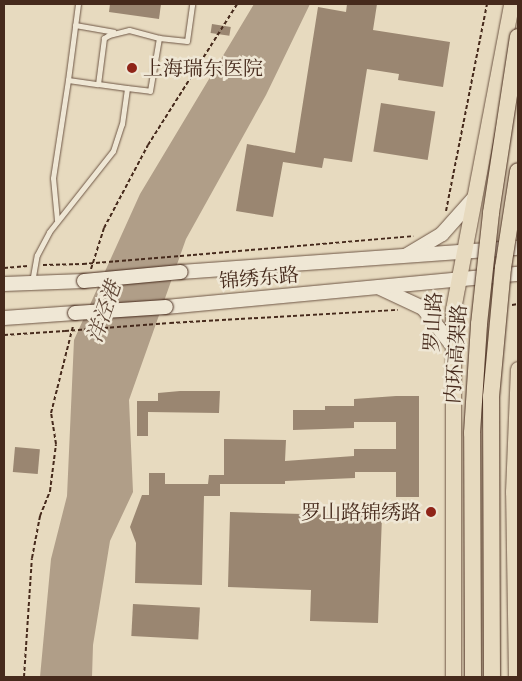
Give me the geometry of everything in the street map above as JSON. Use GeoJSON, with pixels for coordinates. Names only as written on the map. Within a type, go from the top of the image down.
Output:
{"type":"FeatureCollection","features":[{"type":"Feature","properties":{"kind":"highway","name":"内环高架路"},"geometry":{"type":"LineString","coordinates":[[473,677],[472,433],[479,324],[491,213],[518,37]]}},
{"type":"Feature","properties":{"kind":"highway","name":"内环高架路"},"geometry":{"type":"LineString","coordinates":[[492,677],[491,397],[503,268],[518,171]]}},
{"type":"Feature","properties":{"kind":"main road","name":"罗山路"},"geometry":{"type":"LineString","coordinates":[[453,677],[452,308],[456,279],[474,198],[511,4]]}},
{"type":"Feature","properties":{"kind":"main road"},"geometry":{"type":"LineString","coordinates":[[403,257],[442,234],[474,198]]}},
{"type":"Feature","properties":{"kind":"main road","name":"锦绣东路"},"geometry":{"type":"LineString","coordinates":[[4,284],[518,248]]}},
{"type":"Feature","properties":{"kind":"main road","name":"锦绣东路"},"geometry":{"type":"LineString","coordinates":[[4,318],[74,318],[166,307],[518,274]]}},
{"type":"Feature","properties":{"kind":"main road"},"geometry":{"type":"LineString","coordinates":[[377,287],[423,308],[451,344]]}},
{"type":"Feature","properties":{"kind":"main road"},"geometry":{"type":"LineString","coordinates":[[516,677],[513,492],[518,369]]}},
{"type":"Feature","properties":{"kind":"lane"},"geometry":{"type":"LineString","coordinates":[[57,220],[53,178],[78,4]]}},
{"type":"Feature","properties":{"kind":"lane"},"geometry":{"type":"LineString","coordinates":[[75,25],[114,32],[146,32],[159,38],[187,41],[192,4]]}},
{"type":"Feature","properties":{"kind":"lane"},"geometry":{"type":"LineString","coordinates":[[98,84],[104,38],[103,30]]}},
{"type":"Feature","properties":{"kind":"lane"},"geometry":{"type":"LineString","coordinates":[[104,38],[114,32]]}},
{"type":"Feature","properties":{"kind":"lane"},"geometry":{"type":"LineString","coordinates":[[68,80],[150,91],[159,38]]}},
{"type":"Feature","properties":{"kind":"lane"},"geometry":{"type":"LineString","coordinates":[[32,282],[37,255],[57,220],[113,151],[122,124],[127,88]]}},
{"type":"Feature","properties":{"kind":"path"},"geometry":{"type":"LineString","coordinates":[[86,279],[104,228],[144,153],[237,4]]}},
{"type":"Feature","properties":{"kind":"path"},"geometry":{"type":"LineString","coordinates":[[83,264],[442,234],[487,4]]}},
{"type":"Feature","properties":{"kind":"path"},"geometry":{"type":"LineString","coordinates":[[509,305],[518,304]]}},
{"type":"Feature","properties":{"kind":"path"},"geometry":{"type":"LineString","coordinates":[[4,335],[170,323],[423,308],[452,308]]}},
{"type":"Feature","properties":{"kind":"path"},"geometry":{"type":"LineString","coordinates":[[24,677],[32,558],[40,516],[50,491],[56,444],[51,413],[74,318]]}},
{"type":"Feature","properties":{"kind":"water","name":"洋泾港"},"geometry":{"type":"Polygon","coordinates":[[[254,4],[310,4],[266,95],[186,239],[129,400],[133,492],[110,541],[93,645],[92,677],[40,677],[51,559],[67,496],[74,340],[140,194],[254,4]]]}},
{"type":"Feature","properties":{"kind":"building"},"geometry":{"type":"Polygon","coordinates":[[[110,4],[161,4],[159,19],[109,12],[110,4]]]}},
{"type":"Feature","properties":{"kind":"building"},"geometry":{"type":"Polygon","coordinates":[[[347,4],[377,4],[373,30],[450,42],[443,87],[398,80],[399,74],[367,69],[352,162],[324,158],[322,168],[283,162],[273,217],[236,211],[247,144],[295,153],[318,7],[346,12],[347,4]]]}},
{"type":"Feature","properties":{"kind":"building"},"geometry":{"type":"Polygon","coordinates":[[[212,24],[231,27],[229,36],[211,33],[212,24]]]}},
{"type":"Feature","properties":{"kind":"building"},"geometry":{"type":"Polygon","coordinates":[[[381,103],[435,112],[428,160],[373,151],[381,103]]]}},
{"type":"Feature","properties":{"kind":"building"},"geometry":{"type":"Polygon","coordinates":[[[220,391],[219,413],[148,412],[148,436],[137,436],[137,401],[158,401],[158,393],[220,391]]]}},
{"type":"Feature","properties":{"kind":"building"},"geometry":{"type":"Polygon","coordinates":[[[419,396],[419,497],[396,497],[396,472],[355,472],[355,478],[285,481],[285,484],[220,484],[220,496],[204,496],[202,585],[135,583],[136,543],[130,527],[142,495],[149,495],[149,473],[165,473],[165,484],[208,484],[209,475],[224,475],[224,439],[286,440],[285,461],[354,456],[354,449],[396,449],[396,422],[354,422],[354,428],[293,430],[293,410],[325,410],[325,406],[354,406],[354,399],[419,396]]]}},
{"type":"Feature","properties":{"kind":"building"},"geometry":{"type":"Polygon","coordinates":[[[15,447],[40,449],[38,474],[13,472],[15,447]]]}},
{"type":"Feature","properties":{"kind":"building"},"geometry":{"type":"Polygon","coordinates":[[[230,512],[382,516],[378,623],[310,621],[311,590],[228,587],[230,512]]]}},
{"type":"Feature","properties":{"kind":"building"},"geometry":{"type":"Polygon","coordinates":[[[133,604],[200,608],[198,639],[131,636],[133,604]]]}},
{"type":"Feature","properties":{"kind":"place","name":"上海瑞东医院"},"geometry":{"type":"Point","coordinates":[132,68]}},
{"type":"Feature","properties":{"kind":"place","name":"罗山路锦绣路"},"geometry":{"type":"Point","coordinates":[431,512]}}]}
